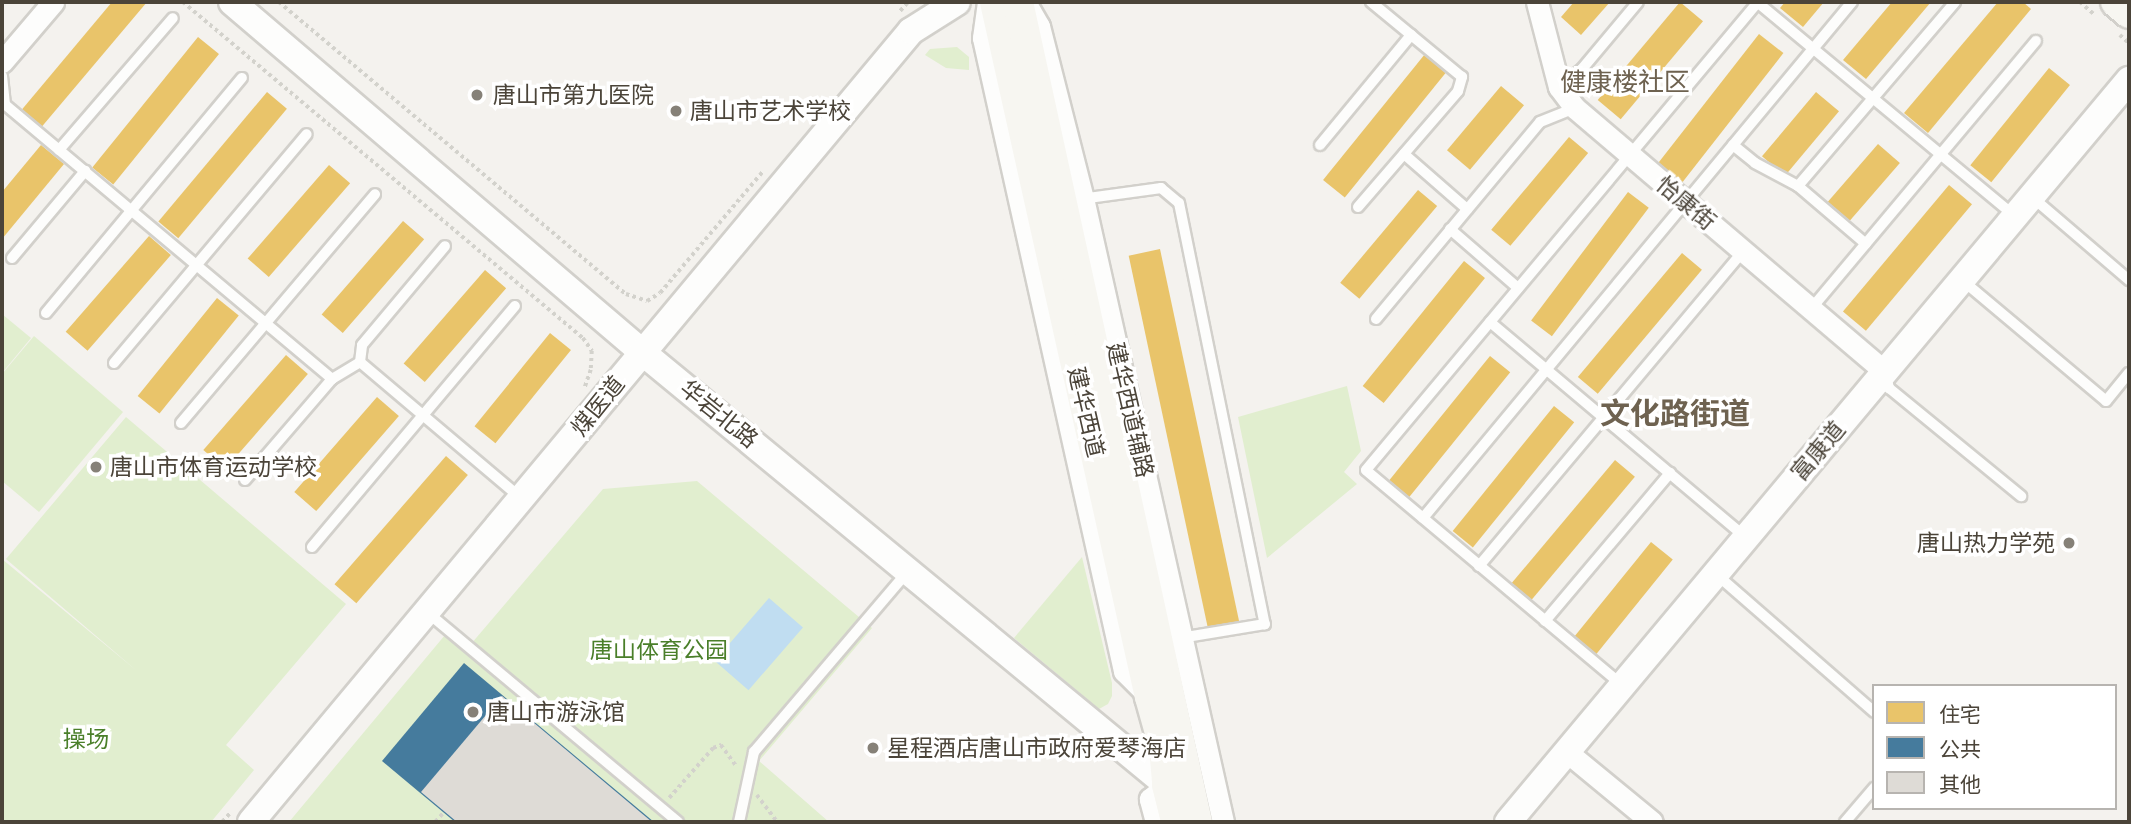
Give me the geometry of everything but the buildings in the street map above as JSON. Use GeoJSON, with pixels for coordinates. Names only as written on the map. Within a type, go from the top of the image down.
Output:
{"type":"FeatureCollection","features":[{"type":"Feature","properties":{"kind":"main road","name":"建华西道"},"geometry":{"type":"LineString","coordinates":[[995,2],[1150,697],[1164,747],[1167,785],[1194,819]]}},
{"type":"Feature","properties":{"kind":"main road","name":"建华西道"},"geometry":{"type":"LineString","coordinates":[[1017,2],[1072,201],[1170,640],[1194,819]]}},
{"type":"Feature","properties":{"kind":"main road"},"geometry":{"type":"LineString","coordinates":[[2116,2],[2129,13]]}},
{"type":"Feature","properties":{"kind":"street"},"geometry":{"type":"LineString","coordinates":[[2,62],[52,2]]}},
{"type":"Feature","properties":{"kind":"street","name":"华岩北路"},"geometry":{"type":"LineString","coordinates":[[232,2],[642,352],[909,569],[1167,785]]}},
{"type":"Feature","properties":{"kind":"street","name":"煤医道"},"geometry":{"type":"LineString","coordinates":[[251,822],[911,31],[957,2]]}},
{"type":"Feature","properties":{"kind":"street"},"geometry":{"type":"LineString","coordinates":[[988,2],[983,38],[1124,671],[1150,697]]}},
{"type":"Feature","properties":{"kind":"street"},"geometry":{"type":"LineString","coordinates":[[1025,2],[1039,26],[1072,201]]}},
{"type":"Feature","properties":{"kind":"street","name":"怡康街"},"geometry":{"type":"LineString","coordinates":[[1537,2],[1559,87],[1575,108],[1885,372]]}},
{"type":"Feature","properties":{"kind":"street","name":"富康道"},"geometry":{"type":"LineString","coordinates":[[1507,822],[2129,80]]}},
{"type":"Feature","properties":{"kind":"street"},"geometry":{"type":"LineString","coordinates":[[1170,640],[1223,822]]}},
{"type":"Feature","properties":{"kind":"street"},"geometry":{"type":"LineString","coordinates":[[1567,751],[1652,822]]}},
{"type":"Feature","properties":{"kind":"street"},"geometry":{"type":"LineString","coordinates":[[1156,822],[1150,799],[1167,785]]}},
{"type":"Feature","properties":{"kind":"lane"},"geometry":{"type":"LineString","coordinates":[[1357,207],[1458,91],[1462,77],[1371,2]]}},
{"type":"Feature","properties":{"kind":"lane"},"geometry":{"type":"LineString","coordinates":[[1559,87],[1582,69],[1638,2]]}},
{"type":"Feature","properties":{"kind":"lane"},"geometry":{"type":"LineString","coordinates":[[1622,685],[1366,471],[1758,2],[1941,155],[2024,206],[2129,280]]}},
{"type":"Feature","properties":{"kind":"lane"},"geometry":{"type":"LineString","coordinates":[[1423,518],[1852,2]]}},
{"type":"Feature","properties":{"kind":"lane"},"geometry":{"type":"LineString","coordinates":[[1798,186],[1955,2]]}},
{"type":"Feature","properties":{"kind":"lane"},"geometry":{"type":"LineString","coordinates":[[59,150],[173,18]]}},
{"type":"Feature","properties":{"kind":"lane"},"geometry":{"type":"LineString","coordinates":[[1320,145],[1411,35]]}},
{"type":"Feature","properties":{"kind":"lane"},"geometry":{"type":"LineString","coordinates":[[1811,309],[2036,41]]}},
{"type":"Feature","properties":{"kind":"lane"},"geometry":{"type":"LineString","coordinates":[[2,76],[3,102],[332,379]]}},
{"type":"Feature","properties":{"kind":"lane"},"geometry":{"type":"LineString","coordinates":[[46,313],[242,78]]}},
{"type":"Feature","properties":{"kind":"lane"},"geometry":{"type":"LineString","coordinates":[[1376,319],[1540,122],[1575,108]]}},
{"type":"Feature","properties":{"kind":"lane"},"geometry":{"type":"LineString","coordinates":[[114,363],[307,134]]}},
{"type":"Feature","properties":{"kind":"lane"},"geometry":{"type":"LineString","coordinates":[[1733,145],[1755,163],[1798,186],[1866,244]]}},
{"type":"Feature","properties":{"kind":"lane"},"geometry":{"type":"LineString","coordinates":[[1404,154],[1467,209]]}},
{"type":"Feature","properties":{"kind":"lane"},"geometry":{"type":"LineString","coordinates":[[12,258],[85,172]]}},
{"type":"Feature","properties":{"kind":"lane"},"geometry":{"type":"LineString","coordinates":[[1072,201],[1161,188],[1179,203],[1265,624],[1170,640]]}},
{"type":"Feature","properties":{"kind":"lane"},"geometry":{"type":"LineString","coordinates":[[181,423],[375,194]]}},
{"type":"Feature","properties":{"kind":"lane"},"geometry":{"type":"LineString","coordinates":[[1450,229],[1518,288]]}},
{"type":"Feature","properties":{"kind":"lane"},"geometry":{"type":"LineString","coordinates":[[360,362],[362,345],[445,246]]}},
{"type":"Feature","properties":{"kind":"lane"},"geometry":{"type":"LineString","coordinates":[[1479,566],[1742,251]]}},
{"type":"Feature","properties":{"kind":"lane"},"geometry":{"type":"LineString","coordinates":[[1962,279],[2106,401],[2129,373]]}},
{"type":"Feature","properties":{"kind":"lane"},"geometry":{"type":"LineString","coordinates":[[312,547],[515,306]]}},
{"type":"Feature","properties":{"kind":"lane"},"geometry":{"type":"LineString","coordinates":[[1490,322],[1746,538]]}},
{"type":"Feature","properties":{"kind":"lane"},"geometry":{"type":"LineString","coordinates":[[246,480],[332,379],[360,362]]}},
{"type":"Feature","properties":{"kind":"lane"},"geometry":{"type":"LineString","coordinates":[[360,362],[523,499]]}},
{"type":"Feature","properties":{"kind":"lane"},"geometry":{"type":"LineString","coordinates":[[1885,372],[1889,388],[2021,496]]}},
{"type":"Feature","properties":{"kind":"lane"},"geometry":{"type":"LineString","coordinates":[[1545,621],[1670,473]]}},
{"type":"Feature","properties":{"kind":"lane"},"geometry":{"type":"LineString","coordinates":[[739,822],[754,752],[909,569]]}},
{"type":"Feature","properties":{"kind":"lane"},"geometry":{"type":"LineString","coordinates":[[1716,574],[1872,710]]}},
{"type":"Feature","properties":{"kind":"lane"},"geometry":{"type":"LineString","coordinates":[[427,612],[678,822]]}},
{"type":"Feature","properties":{"kind":"lane"},"geometry":{"type":"LineString","coordinates":[[1845,822],[1872,790]]}},
{"type":"Feature","properties":{"kind":"path"},"geometry":{"type":"LineString","coordinates":[[183,2],[583,338],[592,351]]}},
{"type":"Feature","properties":{"kind":"path"},"geometry":{"type":"LineString","coordinates":[[279,2],[626,294],[647,301],[660,293],[766,168]]}},
{"type":"Feature","properties":{"kind":"path"},"geometry":{"type":"LineString","coordinates":[[899,12],[908,2]]}},
{"type":"Feature","properties":{"kind":"path"},"geometry":{"type":"LineString","coordinates":[[677,807],[668,799],[713,748],[721,745],[777,822]]}},
{"type":"Feature","properties":{"kind":"path"},"geometry":{"type":"LineString","coordinates":[[435,822],[443,813]]}},
{"type":"Feature","properties":{"kind":"green space"},"geometry":{"type":"Polygon","coordinates":[[[957,47],[969,57],[969,70],[946,68],[925,55],[930,49],[957,47]]]}},
{"type":"Feature","properties":{"kind":"green space"},"geometry":{"type":"Polygon","coordinates":[[[2,314],[31,338],[2,373],[2,314]]]}},
{"type":"Feature","properties":{"kind":"green space"},"geometry":{"type":"Polygon","coordinates":[[[34,336],[123,412],[39,512],[2,481],[2,374],[34,336]]]}},
{"type":"Feature","properties":{"kind":"green space"},"geometry":{"type":"Polygon","coordinates":[[[1347,386],[1361,451],[1344,472],[1357,484],[1267,558],[1238,417],[1347,386]]]}},
{"type":"Feature","properties":{"kind":"green space","name":"唐山市体育运动学校"},"geometry":{"type":"Polygon","coordinates":[[[126,417],[346,604],[226,745],[254,770],[211,822],[2,822],[2,559],[137,671],[6,559],[126,417]]]}},
{"type":"Feature","properties":{"kind":"green space","name":"唐山体育公园"},"geometry":{"type":"Polygon","coordinates":[[[697,481],[872,628],[759,761],[829,822],[289,822],[445,635],[465,651],[603,489],[697,481]]]}},
{"type":"Feature","properties":{"kind":"green space"},"geometry":{"type":"Polygon","coordinates":[[[1082,557],[1112,683],[1112,696],[1108,704],[1099,709],[1014,638],[1082,557]]]}},
{"type":"Feature","properties":{"kind":"water"},"geometry":{"type":"Polygon","coordinates":[[[769,598],[803,628],[749,690],[715,661],[769,598]]]}},
{"type":"Feature","properties":{"kind":"place","name":"唐山市第九医院"},"geometry":{"type":"Point","coordinates":[477,95]}},
{"type":"Feature","properties":{"kind":"place","name":"唐山市艺术学校"},"geometry":{"type":"Point","coordinates":[676,111]}},
{"type":"Feature","properties":{"kind":"place","name":"唐山市体育运动学校"},"geometry":{"type":"Point","coordinates":[96,467]}},
{"type":"Feature","properties":{"kind":"place","name":"唐山热力学苑"},"geometry":{"type":"Point","coordinates":[2069,543]}},
{"type":"Feature","properties":{"kind":"place","name":"唐山市游泳馆"},"geometry":{"type":"Point","coordinates":[473,712]}},
{"type":"Feature","properties":{"kind":"place","name":"星程酒店唐山市政府爱琴海店"},"geometry":{"type":"Point","coordinates":[873,748]}},
{"type":"Feature","properties":{"kind":"district","name":"健康楼社区"},"geometry":{"type":"Point","coordinates":[1625,82]}},
{"type":"Feature","properties":{"kind":"district","name":"文化路街道"},"geometry":{"type":"Point","coordinates":[1675,413]}},
{"type":"Feature","properties":{"kind":"park label","name":"操场"},"geometry":{"type":"Point","coordinates":[86,739]}}]}
